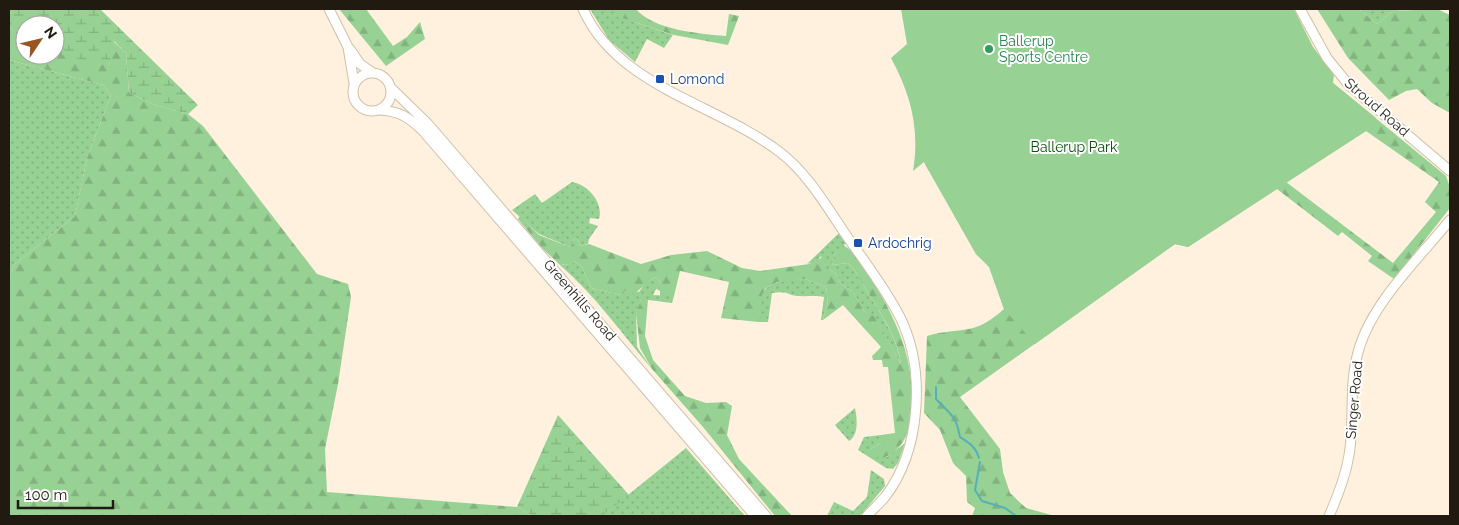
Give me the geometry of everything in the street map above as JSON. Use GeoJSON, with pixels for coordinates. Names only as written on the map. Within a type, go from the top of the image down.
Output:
{"type":"FeatureCollection","features":[{"type":"Feature","properties":{"kind":"street"},"geometry":{"type":"LineString","coordinates":[[329,9],[348,47],[360,64],[373,73],[384,77],[390,87],[388,102],[378,110],[369,111],[357,105],[352,94],[354,83],[348,47]]}},
{"type":"Feature","properties":{"kind":"street"},"geometry":{"type":"LineString","coordinates":[[583,9],[602,40],[627,65],[738,124],[787,158],[806,179],[832,215],[888,295],[901,318],[914,363],[916,415],[908,448],[896,478],[885,497],[866,516]]}},
{"type":"Feature","properties":{"kind":"street","name":"Stroud Road"},"geometry":{"type":"LineString","coordinates":[[1300,9],[1327,58],[1349,85],[1450,171]]}},
{"type":"Feature","properties":{"kind":"street"},"geometry":{"type":"LineString","coordinates":[[354,83],[362,75],[373,73]]}},
{"type":"Feature","properties":{"kind":"street","name":"Greenhills Road"},"geometry":{"type":"LineString","coordinates":[[390,87],[428,124],[766,516]]}},
{"type":"Feature","properties":{"kind":"street","name":"Greenhills Road"},"geometry":{"type":"LineString","coordinates":[[378,110],[394,111],[405,115],[423,131],[755,516]]}},
{"type":"Feature","properties":{"kind":"street","name":"Singer Road"},"geometry":{"type":"LineString","coordinates":[[1329,516],[1349,456],[1352,390],[1358,349],[1369,325],[1387,298],[1450,220]]}},
{"type":"Feature","properties":{"kind":"green space"},"geometry":{"type":"Polygon","coordinates":[[[10,9],[100,9],[198,105],[188,114],[155,105],[129,93],[126,53],[114,41],[109,66],[65,56],[65,15],[15,15],[15,32],[9,27],[10,9]]]}},
{"type":"Feature","properties":{"kind":"green space"},"geometry":{"type":"Polygon","coordinates":[[[339,9],[366,9],[393,46],[407,37],[420,22],[425,39],[386,66],[339,9]]]}},
{"type":"Feature","properties":{"kind":"green space"},"geometry":{"type":"Polygon","coordinates":[[[590,9],[614,9],[614,15],[673,35],[664,48],[647,39],[635,62],[609,40],[590,9]]]}},
{"type":"Feature","properties":{"kind":"green space"},"geometry":{"type":"Polygon","coordinates":[[[614,9],[636,9],[654,22],[678,30],[726,36],[729,14],[739,16],[728,45],[674,35],[613,15],[614,9]]]}},
{"type":"Feature","properties":{"kind":"green space","name":"Ballerup Park"},"geometry":{"type":"Polygon","coordinates":[[[901,9],[1294,9],[1313,47],[1334,75],[1333,83],[1376,118],[1366,131],[1188,247],[1175,244],[1035,344],[1004,309],[989,266],[976,254],[924,162],[913,171],[915,141],[912,113],[904,85],[891,58],[907,44],[901,9]]]}},
{"type":"Feature","properties":{"kind":"green space"},"geometry":{"type":"Polygon","coordinates":[[[1317,9],[1359,9],[1377,24],[1393,11],[1437,9],[1450,15],[1450,113],[1432,103],[1417,89],[1406,91],[1389,100],[1348,58],[1317,9]]]}},
{"type":"Feature","properties":{"kind":"green space"},"geometry":{"type":"Polygon","coordinates":[[[1359,9],[1424,9],[1393,11],[1377,24],[1359,9]]]}},
{"type":"Feature","properties":{"kind":"green space"},"geometry":{"type":"Polygon","coordinates":[[[9,27],[15,32],[15,62],[9,60],[9,27]]]}},
{"type":"Feature","properties":{"kind":"green space"},"geometry":{"type":"Polygon","coordinates":[[[113,41],[126,53],[129,93],[155,105],[188,114],[203,126],[317,274],[348,284],[351,297],[338,384],[325,449],[327,492],[517,507],[533,516],[9,516],[9,275],[15,264],[75,216],[87,158],[111,95],[103,85],[28,65],[65,65],[65,46],[109,66],[113,41]]]}},
{"type":"Feature","properties":{"kind":"green space"},"geometry":{"type":"Polygon","coordinates":[[[9,60],[15,62],[15,65],[28,65],[103,85],[111,95],[87,158],[75,216],[15,264],[9,275],[9,60]]]}},
{"type":"Feature","properties":{"kind":"green space"},"geometry":{"type":"Polygon","coordinates":[[[1333,83],[1446,176],[1450,187],[1450,208],[1394,279],[1368,261],[1372,256],[1342,232],[1338,236],[1277,189],[1188,247],[1175,244],[960,397],[1000,449],[1003,472],[1010,493],[1026,508],[1055,516],[972,516],[975,508],[967,502],[966,476],[953,463],[940,430],[924,413],[927,336],[984,324],[1004,309],[989,267],[976,254],[925,164],[930,161],[1333,83]],[[1366,131],[1286,182],[1393,263],[1436,212],[1425,202],[1439,182],[1366,131]]]}},
{"type":"Feature","properties":{"kind":"green space"},"geometry":{"type":"Polygon","coordinates":[[[572,182],[578,183],[588,190],[597,200],[599,206],[599,219],[590,218],[589,223],[598,226],[589,239],[588,244],[580,246],[578,239],[575,238],[570,247],[539,234],[512,210],[535,194],[542,203],[572,182]]]}},
{"type":"Feature","properties":{"kind":"green space"},"geometry":{"type":"Polygon","coordinates":[[[520,216],[539,235],[570,247],[575,238],[578,239],[580,246],[589,244],[641,264],[671,255],[707,251],[742,268],[760,271],[809,264],[825,256],[828,261],[825,269],[830,269],[837,275],[839,282],[853,292],[864,311],[875,317],[901,364],[889,327],[854,269],[848,263],[832,265],[835,254],[843,245],[854,252],[877,288],[896,325],[903,344],[909,364],[912,385],[911,420],[906,437],[894,452],[886,457],[880,458],[871,454],[871,449],[881,443],[881,435],[895,433],[888,367],[883,367],[882,360],[873,360],[872,356],[881,347],[843,305],[823,320],[828,302],[826,287],[805,279],[777,282],[766,288],[762,295],[762,313],[758,322],[721,318],[729,282],[680,271],[674,296],[660,296],[660,291],[655,288],[660,282],[656,277],[635,293],[631,294],[627,289],[621,295],[591,288],[582,267],[575,261],[570,264],[560,265],[542,248],[518,219],[520,216]]]}},
{"type":"Feature","properties":{"kind":"green space"},"geometry":{"type":"Polygon","coordinates":[[[839,233],[846,243],[835,254],[832,265],[848,263],[854,269],[894,339],[901,364],[875,318],[864,311],[853,292],[839,282],[837,275],[830,269],[825,269],[821,256],[817,261],[807,264],[839,233]]]}},
{"type":"Feature","properties":{"kind":"green space"},"geometry":{"type":"Polygon","coordinates":[[[575,261],[582,267],[591,288],[621,295],[627,288],[639,292],[646,282],[656,277],[660,282],[653,295],[674,296],[672,303],[641,299],[636,314],[637,347],[652,369],[597,302],[560,265],[570,264],[575,261]]]}},
{"type":"Feature","properties":{"kind":"green space"},"geometry":{"type":"Polygon","coordinates":[[[805,279],[826,287],[828,302],[823,320],[821,320],[824,297],[796,296],[778,292],[772,293],[768,322],[758,322],[761,298],[768,287],[779,282],[805,279]]]}},
{"type":"Feature","properties":{"kind":"green space"},"geometry":{"type":"Polygon","coordinates":[[[641,299],[648,299],[645,336],[653,360],[685,396],[706,403],[726,402],[732,406],[727,435],[739,459],[792,516],[775,516],[703,427],[652,369],[640,348],[636,314],[641,299]]]}},
{"type":"Feature","properties":{"kind":"green space"},"geometry":{"type":"Polygon","coordinates":[[[855,408],[856,431],[849,441],[835,425],[855,408]]]}},
{"type":"Feature","properties":{"kind":"green space"},"geometry":{"type":"Polygon","coordinates":[[[558,415],[629,495],[602,516],[533,516],[517,507],[558,415]]]}},
{"type":"Feature","properties":{"kind":"green space"},"geometry":{"type":"Polygon","coordinates":[[[881,435],[881,443],[871,449],[887,457],[905,443],[898,463],[893,469],[886,468],[858,450],[864,437],[881,435]]]}},
{"type":"Feature","properties":{"kind":"green space"},"geometry":{"type":"Polygon","coordinates":[[[686,448],[745,516],[602,516],[686,448]]]}},
{"type":"Feature","properties":{"kind":"green space"},"geometry":{"type":"Polygon","coordinates":[[[871,470],[884,479],[885,486],[860,516],[827,516],[834,502],[853,511],[867,497],[871,470]]]}},
{"type":"Feature","properties":{"kind":"waterway"},"geometry":{"type":"LineString","coordinates":[[936,387],[936,399],[952,416],[957,424],[960,437],[974,448],[979,458]]}},
{"type":"Feature","properties":{"kind":"waterway"},"geometry":{"type":"LineString","coordinates":[[980,462],[975,490],[982,501],[1005,508],[1016,516]]}},
{"type":"Feature","properties":{"kind":"place","name":"Ballerup Sports Centre"},"geometry":{"type":"Point","coordinates":[989,49]}},
{"type":"Feature","properties":{"kind":"place","name":"Lomond"},"geometry":{"type":"Point","coordinates":[660,79]}},
{"type":"Feature","properties":{"kind":"place","name":"Ardochrig"},"geometry":{"type":"Point","coordinates":[858,243]}}]}
